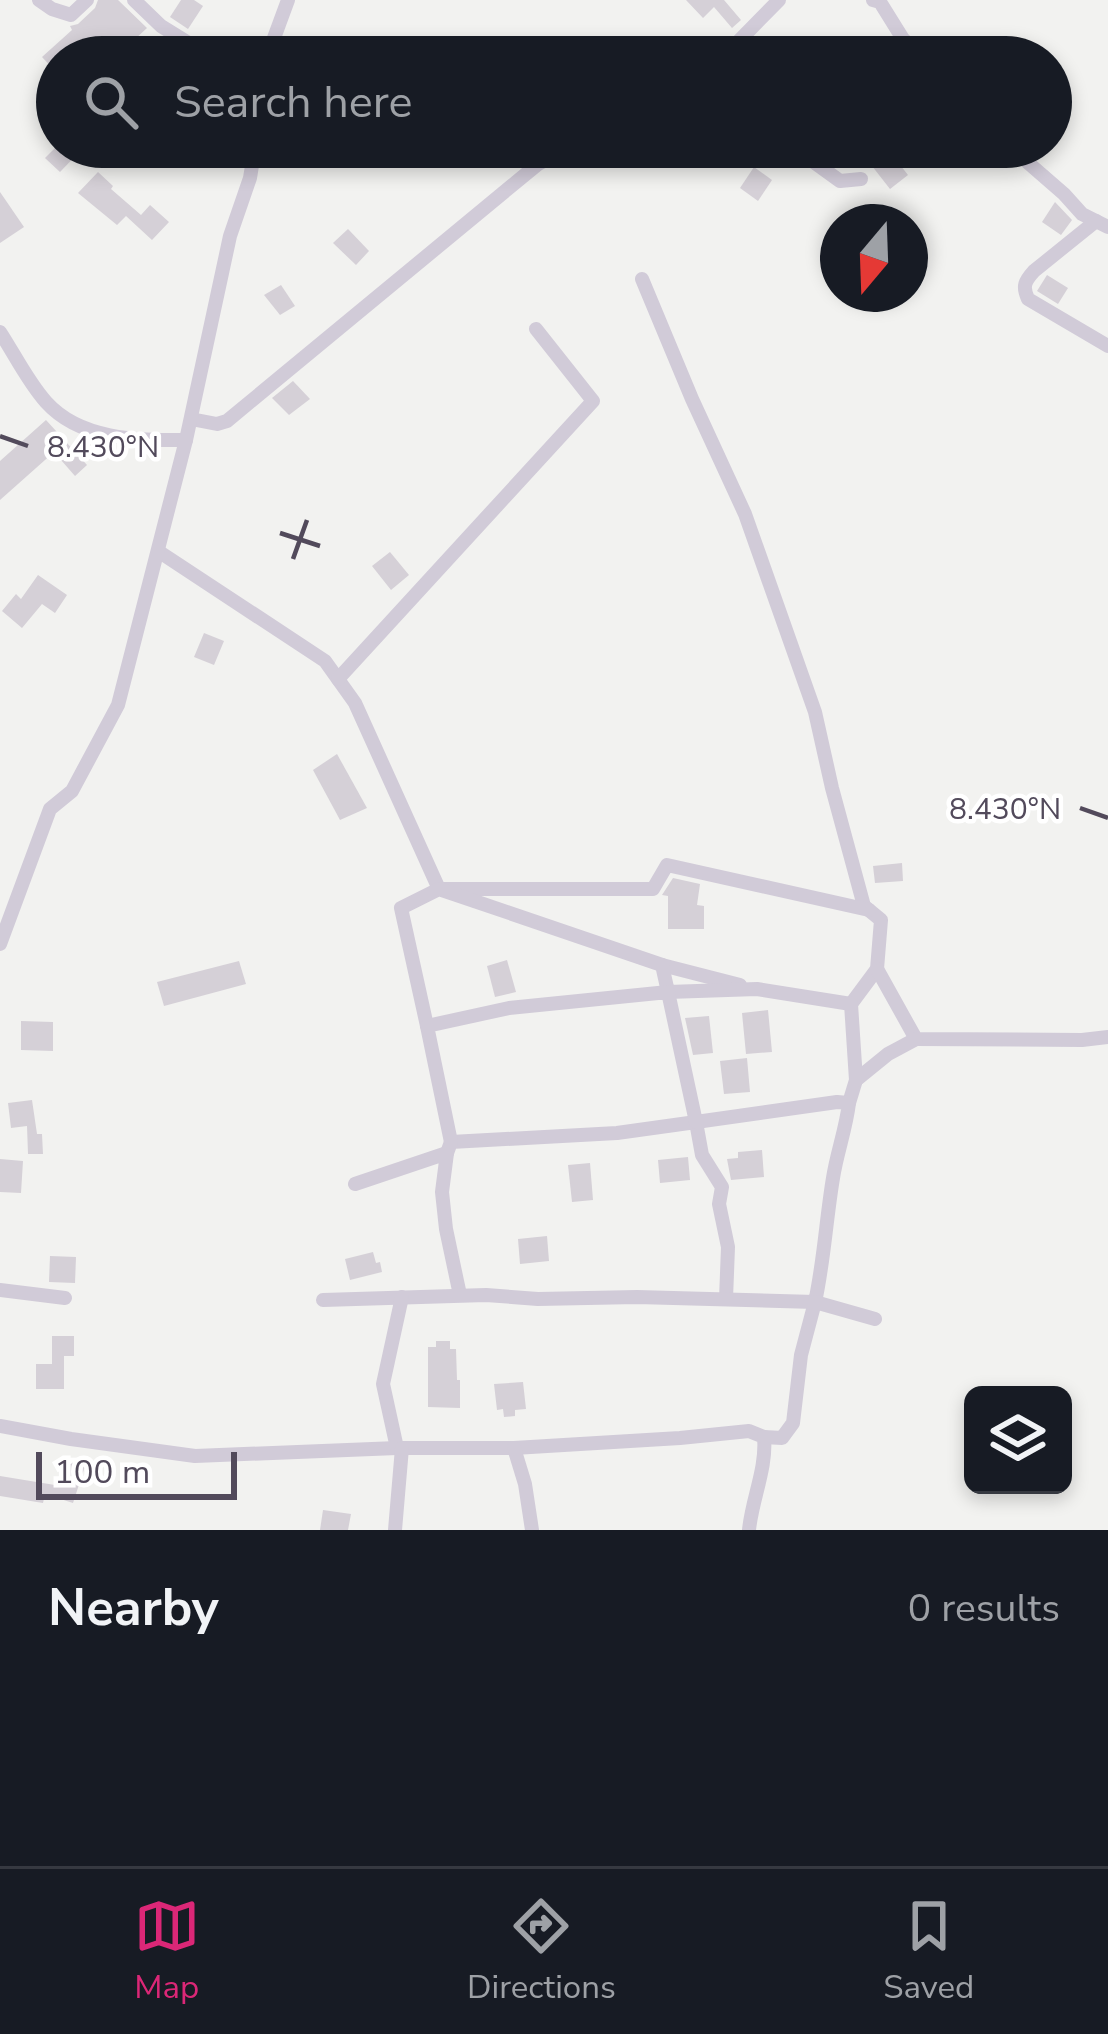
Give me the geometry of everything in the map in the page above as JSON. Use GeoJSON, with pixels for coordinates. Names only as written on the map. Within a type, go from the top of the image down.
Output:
{"type":"FeatureCollection","features":[{"type":"Feature","properties":{"kind":"street"},"geometry":{"type":"LineString","coordinates":[[39,0],[71,15],[87,0]]}},
{"type":"Feature","properties":{"kind":"street"},"geometry":{"type":"LineString","coordinates":[[134,0],[177,36]]}},
{"type":"Feature","properties":{"kind":"street"},"geometry":{"type":"LineString","coordinates":[[275,36],[288,0]]}},
{"type":"Feature","properties":{"kind":"street"},"geometry":{"type":"LineString","coordinates":[[743,36],[778,0]]}},
{"type":"Feature","properties":{"kind":"street"},"geometry":{"type":"LineString","coordinates":[[873,0],[880,2],[901,36]]}},
{"type":"Feature","properties":{"kind":"street"},"geometry":{"type":"LineString","coordinates":[[0,944],[50,809],[72,791],[118,705],[186,440],[230,236],[251,168]]}},
{"type":"Feature","properties":{"kind":"street"},"geometry":{"type":"LineString","coordinates":[[191,418],[217,424],[227,421],[533,168]]}},
{"type":"Feature","properties":{"kind":"street"},"geometry":{"type":"LineString","coordinates":[[821,168],[840,182],[861,179]]}},
{"type":"Feature","properties":{"kind":"street"},"geometry":{"type":"LineString","coordinates":[[1034,168],[1082,214],[1102,224],[1025,280],[1028,299],[1108,346]]}},
{"type":"Feature","properties":{"kind":"street"},"geometry":{"type":"LineString","coordinates":[[642,279],[745,514],[815,712],[865,906],[880,920],[877,969],[916,1039]]}},
{"type":"Feature","properties":{"kind":"street"},"geometry":{"type":"LineString","coordinates":[[338,679],[593,401],[536,328]]}},
{"type":"Feature","properties":{"kind":"street"},"geometry":{"type":"LineString","coordinates":[[0,332],[45,402],[62,416],[109,436],[186,440]]}},
{"type":"Feature","properties":{"kind":"street"},"geometry":{"type":"LineString","coordinates":[[158,551],[325,661],[355,703],[440,889],[662,965],[757,989],[851,1004]]}},
{"type":"Feature","properties":{"kind":"street"},"geometry":{"type":"LineString","coordinates":[[460,1295],[442,1192],[449,1147],[400,908],[440,889],[653,889],[667,865],[869,910]]}},
{"type":"Feature","properties":{"kind":"street"},"geometry":{"type":"LineString","coordinates":[[662,965],[702,1155],[722,1187],[719,1204],[728,1247],[726,1299]]}},
{"type":"Feature","properties":{"kind":"street"},"geometry":{"type":"LineString","coordinates":[[0,1426],[195,1456],[514,1448],[749,1431],[782,1438],[794,1423],[802,1354],[825,1252],[833,1174],[856,1080],[851,1004],[877,969]]}},
{"type":"Feature","properties":{"kind":"street"},"geometry":{"type":"LineString","coordinates":[[427,1027],[508,1008],[668,992],[757,989]]}},
{"type":"Feature","properties":{"kind":"street"},"geometry":{"type":"LineString","coordinates":[[856,1080],[916,1039],[1108,1037]]}},
{"type":"Feature","properties":{"kind":"street"},"geometry":{"type":"LineString","coordinates":[[355,1184],[449,1147],[662,1129],[849,1103]]}},
{"type":"Feature","properties":{"kind":"street"},"geometry":{"type":"LineString","coordinates":[[0,1290],[65,1298]]}},
{"type":"Feature","properties":{"kind":"street"},"geometry":{"type":"LineString","coordinates":[[323,1300],[486,1294],[538,1299],[815,1302],[875,1319]]}},
{"type":"Feature","properties":{"kind":"street"},"geometry":{"type":"LineString","coordinates":[[395,1530],[399,1448],[382,1384],[402,1297]]}},
{"type":"Feature","properties":{"kind":"street"},"geometry":{"type":"LineString","coordinates":[[749,1530],[765,1454],[764,1437]]}},
{"type":"Feature","properties":{"kind":"street"},"geometry":{"type":"LineString","coordinates":[[514,1448],[532,1530]]}},
{"type":"Feature","properties":{"kind":"building"},"geometry":{"type":"Polygon","coordinates":[[[98,0],[118,0],[147,28],[138,36],[65,36],[70,26],[95,8],[98,0]]]}},
{"type":"Feature","properties":{"kind":"building"},"geometry":{"type":"Polygon","coordinates":[[[181,0],[203,6],[188,29],[170,17],[181,0]]]}},
{"type":"Feature","properties":{"kind":"building"},"geometry":{"type":"Polygon","coordinates":[[[686,0],[724,0],[741,20],[732,28],[714,7],[703,18],[686,0]]]}},
{"type":"Feature","properties":{"kind":"building"},"geometry":{"type":"Polygon","coordinates":[[[753,168],[772,180],[758,201],[740,188],[753,168]]]}},
{"type":"Feature","properties":{"kind":"building"},"geometry":{"type":"Polygon","coordinates":[[[874,168],[903,168],[908,175],[890,189],[874,168]]]}},
{"type":"Feature","properties":{"kind":"building"},"geometry":{"type":"Polygon","coordinates":[[[98,172],[141,215],[150,205],[169,222],[152,240],[126,216],[117,225],[78,193],[98,172]]]}},
{"type":"Feature","properties":{"kind":"building"},"geometry":{"type":"Polygon","coordinates":[[[0,192],[24,227],[0,243],[0,192]]]}},
{"type":"Feature","properties":{"kind":"building"},"geometry":{"type":"Polygon","coordinates":[[[1055,202],[1072,220],[1061,235],[1042,222],[1055,202]]]}},
{"type":"Feature","properties":{"kind":"building"},"geometry":{"type":"Polygon","coordinates":[[[348,229],[369,251],[356,265],[333,243],[348,229]]]}},
{"type":"Feature","properties":{"kind":"building"},"geometry":{"type":"Polygon","coordinates":[[[1047,275],[1068,288],[1058,304],[1037,291],[1047,275]]]}},
{"type":"Feature","properties":{"kind":"building"},"geometry":{"type":"Polygon","coordinates":[[[281,285],[295,306],[280,315],[264,295],[281,285]]]}},
{"type":"Feature","properties":{"kind":"building"},"geometry":{"type":"Polygon","coordinates":[[[293,381],[310,399],[289,415],[272,398],[293,381]]]}},
{"type":"Feature","properties":{"kind":"building"},"geometry":{"type":"Polygon","coordinates":[[[46,420],[87,465],[75,476],[54,452],[0,500],[0,461],[46,420]]]}},
{"type":"Feature","properties":{"kind":"building"},"geometry":{"type":"Polygon","coordinates":[[[390,552],[409,575],[391,590],[372,566],[390,552]]]}},
{"type":"Feature","properties":{"kind":"building"},"geometry":{"type":"Polygon","coordinates":[[[38,575],[67,595],[55,613],[42,604],[22,628],[2,611],[16,594],[21,599],[38,575]]]}},
{"type":"Feature","properties":{"kind":"building"},"geometry":{"type":"Polygon","coordinates":[[[204,633],[224,641],[214,665],[194,657],[204,633]]]}},
{"type":"Feature","properties":{"kind":"building"},"geometry":{"type":"Polygon","coordinates":[[[337,754],[367,808],[340,820],[313,770],[337,754]]]}},
{"type":"Feature","properties":{"kind":"building"},"geometry":{"type":"Polygon","coordinates":[[[902,863],[903,881],[875,883],[873,866],[902,863]]]}},
{"type":"Feature","properties":{"kind":"building"},"geometry":{"type":"Polygon","coordinates":[[[673,878],[700,884],[697,905],[704,906],[704,929],[668,929],[668,896],[662,895],[673,878]]]}},
{"type":"Feature","properties":{"kind":"building"},"geometry":{"type":"Polygon","coordinates":[[[507,960],[516,992],[495,997],[487,966],[507,960]]]}},
{"type":"Feature","properties":{"kind":"building"},"geometry":{"type":"Polygon","coordinates":[[[239,961],[246,984],[164,1006],[157,982],[239,961]]]}},
{"type":"Feature","properties":{"kind":"building"},"geometry":{"type":"Polygon","coordinates":[[[768,1010],[772,1052],[746,1054],[742,1013],[768,1010]]]}},
{"type":"Feature","properties":{"kind":"building"},"geometry":{"type":"Polygon","coordinates":[[[709,1016],[713,1053],[693,1055],[685,1018],[709,1016]]]}},
{"type":"Feature","properties":{"kind":"building"},"geometry":{"type":"Polygon","coordinates":[[[21,1021],[53,1022],[53,1051],[21,1050],[21,1021]]]}},
{"type":"Feature","properties":{"kind":"building"},"geometry":{"type":"Polygon","coordinates":[[[747,1058],[750,1092],[724,1094],[720,1061],[747,1058]]]}},
{"type":"Feature","properties":{"kind":"building"},"geometry":{"type":"Polygon","coordinates":[[[32,1100],[43,1154],[28,1154],[27,1126],[11,1128],[8,1103],[32,1100]]]}},
{"type":"Feature","properties":{"kind":"building"},"geometry":{"type":"Polygon","coordinates":[[[762,1150],[764,1177],[731,1180],[727,1159],[738,1158],[738,1152],[762,1150]]]}},
{"type":"Feature","properties":{"kind":"building"},"geometry":{"type":"Polygon","coordinates":[[[688,1157],[690,1180],[660,1183],[658,1160],[688,1157]]]}},
{"type":"Feature","properties":{"kind":"building"},"geometry":{"type":"Polygon","coordinates":[[[0,1159],[23,1161],[21,1193],[0,1192],[0,1159]]]}},
{"type":"Feature","properties":{"kind":"building"},"geometry":{"type":"Polygon","coordinates":[[[590,1163],[593,1200],[572,1202],[568,1165],[590,1163]]]}},
{"type":"Feature","properties":{"kind":"building"},"geometry":{"type":"Polygon","coordinates":[[[547,1236],[549,1261],[520,1264],[518,1239],[547,1236]]]}},
{"type":"Feature","properties":{"kind":"building"},"geometry":{"type":"Polygon","coordinates":[[[373,1252],[382,1272],[350,1280],[345,1259],[373,1252]]]}},
{"type":"Feature","properties":{"kind":"building"},"geometry":{"type":"Polygon","coordinates":[[[50,1256],[76,1257],[75,1283],[49,1282],[50,1256]]]}},
{"type":"Feature","properties":{"kind":"building"},"geometry":{"type":"Polygon","coordinates":[[[52,1336],[74,1336],[74,1356],[64,1356],[64,1389],[36,1389],[36,1364],[52,1364],[52,1336]]]}},
{"type":"Feature","properties":{"kind":"building"},"geometry":{"type":"Polygon","coordinates":[[[436,1341],[450,1341],[450,1349],[456,1349],[460,1408],[428,1407],[428,1347],[436,1347],[436,1341]]]}},
{"type":"Feature","properties":{"kind":"building"},"geometry":{"type":"Polygon","coordinates":[[[523,1382],[526,1409],[504,1417],[503,1409],[497,1410],[494,1384],[523,1382]]]}},
{"type":"Feature","properties":{"kind":"building"},"geometry":{"type":"Polygon","coordinates":[[[69,1458],[86,1463],[73,1503],[45,1494],[43,1503],[0,1496],[0,1476],[61,1486],[69,1458]]]}},
{"type":"Feature","properties":{"kind":"building"},"geometry":{"type":"Polygon","coordinates":[[[323,1510],[351,1514],[348,1530],[320,1530],[323,1510]]]}}]}
